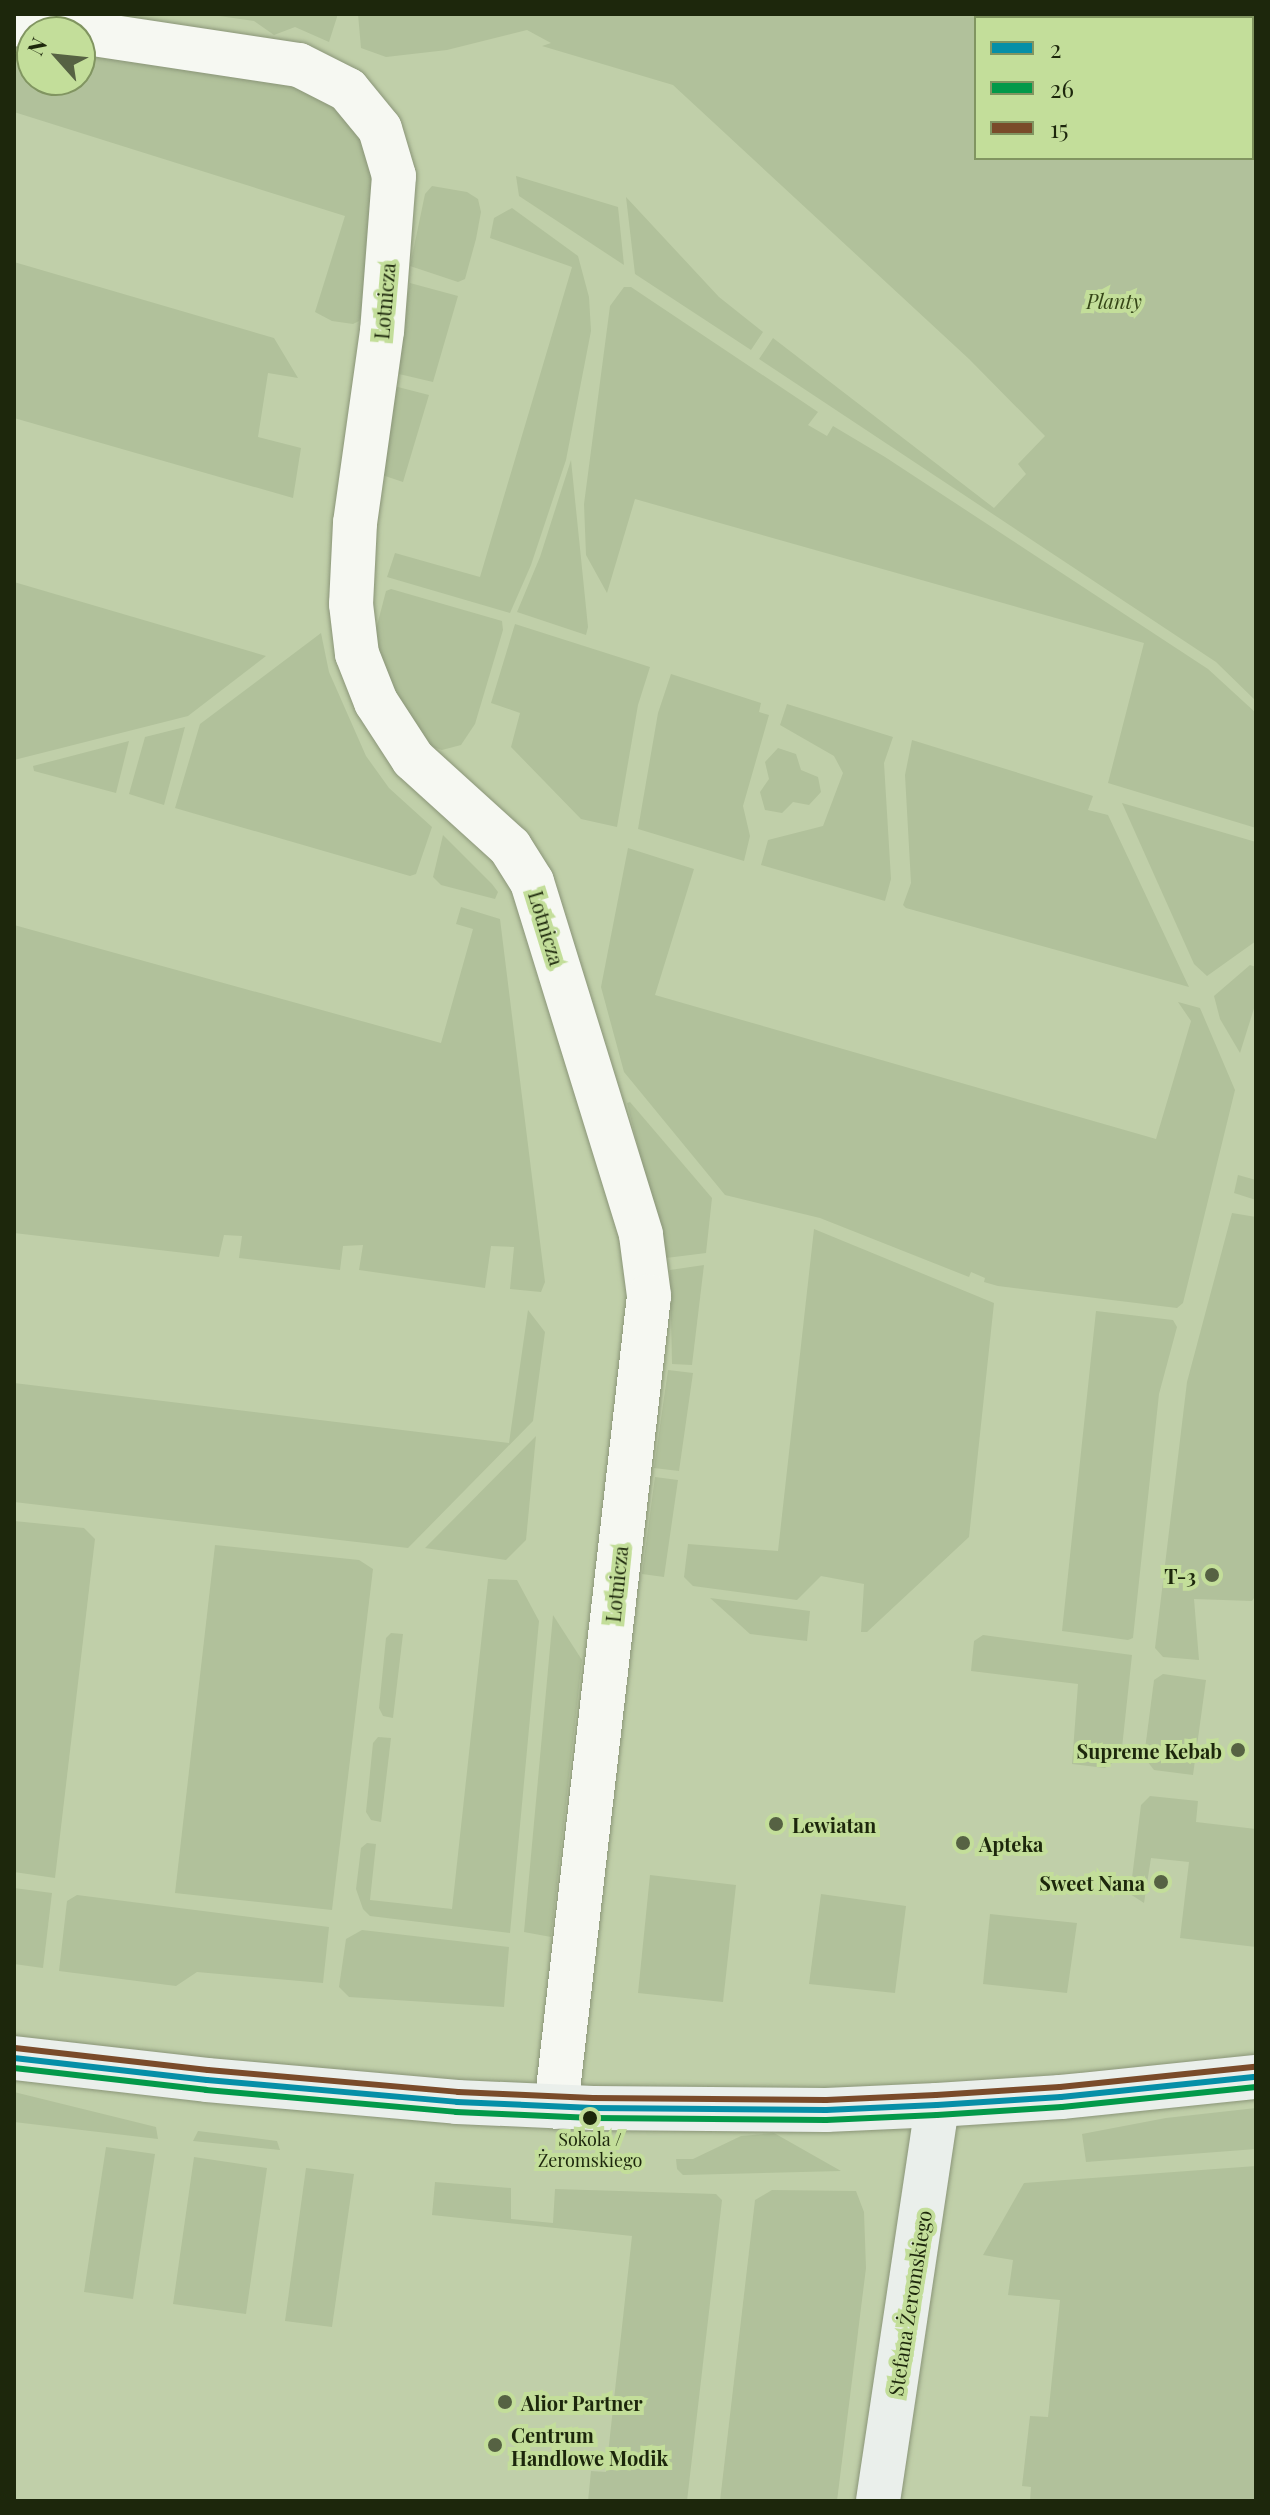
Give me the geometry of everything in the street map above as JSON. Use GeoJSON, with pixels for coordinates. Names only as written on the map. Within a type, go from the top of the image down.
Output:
{"type":"FeatureCollection","features":[{"type":"Feature","properties":{"kind":"street","name":"Lotnicza"},"geometry":{"type":"LineString","coordinates":[[96,35],[271,59],[316,72],[334,80],[361,102],[380,129],[394,168],[382,331],[355,523],[351,604],[357,654],[376,702],[413,759],[510,847],[532,882],[641,1235],[649,1296],[556,2107]]}},
{"type":"Feature","properties":{"kind":"street"},"geometry":{"type":"LineString","coordinates":[[14,2058],[207,2080],[556,2107],[826,2110],[1061,2097],[1256,2077]]}},
{"type":"Feature","properties":{"kind":"street","name":"Stefana Żeromskiego"},"geometry":{"type":"LineString","coordinates":[[878,2501],[937,2105]]}},
{"type":"Feature","properties":{"kind":"green space"},"geometry":{"type":"Polygon","coordinates":[[[205,14],[337,14],[337,17],[329,42],[295,27],[274,35],[254,21],[205,14]]]}},
{"type":"Feature","properties":{"kind":"green space","name":"Planty"},"geometry":{"type":"Polygon","coordinates":[[[358,14],[1256,14],[1256,701],[1216,662],[759,359],[773,338],[994,508],[1026,474],[1018,464],[1045,436],[969,359],[673,85],[542,46],[551,43],[527,30],[447,50],[386,57],[361,48],[358,14]]]}},
{"type":"Feature","properties":{"kind":"green space"},"geometry":{"type":"Polygon","coordinates":[[[14,42],[16,96],[96,96],[96,54],[286,79],[331,97],[370,150],[377,175],[364,309],[359,321],[353,324],[332,321],[315,312],[345,216],[14,112],[14,42]]]}},
{"type":"Feature","properties":{"kind":"green space"},"geometry":{"type":"Polygon","coordinates":[[[516,176],[618,207],[624,265],[519,196],[516,176]]]}},
{"type":"Feature","properties":{"kind":"green space"},"geometry":{"type":"Polygon","coordinates":[[[432,186],[467,192],[478,199],[481,212],[476,239],[465,279],[458,282],[410,266],[425,194],[432,186]]]}},
{"type":"Feature","properties":{"kind":"green space"},"geometry":{"type":"Polygon","coordinates":[[[626,197],[719,297],[763,332],[751,350],[635,274],[626,197]]]}},
{"type":"Feature","properties":{"kind":"green space"},"geometry":{"type":"Polygon","coordinates":[[[512,208],[578,256],[589,297],[591,331],[566,460],[531,565],[510,613],[387,577],[395,553],[480,577],[572,267],[490,238],[494,218],[512,208]]]}},
{"type":"Feature","properties":{"kind":"green space"},"geometry":{"type":"Polygon","coordinates":[[[14,262],[274,338],[298,378],[268,373],[258,437],[301,448],[293,498],[14,418],[14,262]]]}},
{"type":"Feature","properties":{"kind":"green space"},"geometry":{"type":"Polygon","coordinates":[[[410,283],[458,296],[433,382],[399,374],[394,368],[410,283]]]}},
{"type":"Feature","properties":{"kind":"green space"},"geometry":{"type":"Polygon","coordinates":[[[624,287],[631,287],[818,412],[808,425],[827,436],[833,426],[885,457],[1208,669],[1256,713],[1256,828],[1108,783],[1144,643],[635,499],[607,593],[586,555],[584,504],[610,306],[624,287]]]}},
{"type":"Feature","properties":{"kind":"green space"},"geometry":{"type":"Polygon","coordinates":[[[394,386],[429,395],[403,482],[382,475],[394,386]]]}},
{"type":"Feature","properties":{"kind":"green space"},"geometry":{"type":"Polygon","coordinates":[[[571,460],[588,627],[586,635],[517,612],[540,557],[571,460]]]}},
{"type":"Feature","properties":{"kind":"green space"},"geometry":{"type":"Polygon","coordinates":[[[14,582],[266,656],[188,716],[14,760],[14,582]]]}},
{"type":"Feature","properties":{"kind":"green space"},"geometry":{"type":"Polygon","coordinates":[[[391,589],[502,621],[503,630],[475,724],[461,745],[442,750],[433,747],[421,736],[395,694],[374,637],[386,591],[391,589]]]}},
{"type":"Feature","properties":{"kind":"green space"},"geometry":{"type":"Polygon","coordinates":[[[515,624],[650,667],[638,705],[617,827],[581,819],[511,747],[520,713],[491,703],[515,624]]]}},
{"type":"Feature","properties":{"kind":"green space"},"geometry":{"type":"Polygon","coordinates":[[[321,633],[329,672],[366,756],[389,788],[432,827],[416,874],[410,876],[175,808],[200,724],[321,633]]]}},
{"type":"Feature","properties":{"kind":"green space"},"geometry":{"type":"Polygon","coordinates":[[[671,674],[761,703],[759,712],[769,715],[743,806],[750,836],[744,861],[638,829],[658,713],[671,674]]]}},
{"type":"Feature","properties":{"kind":"green space"},"geometry":{"type":"Polygon","coordinates":[[[787,704],[893,737],[884,763],[891,879],[885,901],[761,865],[768,840],[823,826],[843,773],[834,756],[780,725],[787,704]]]}},
{"type":"Feature","properties":{"kind":"green space"},"geometry":{"type":"Polygon","coordinates":[[[185,727],[164,805],[129,794],[145,737],[185,727]]]}},
{"type":"Feature","properties":{"kind":"green space"},"geometry":{"type":"Polygon","coordinates":[[[912,740],[1093,796],[1088,810],[1108,815],[1189,987],[906,908],[903,905],[911,883],[905,775],[912,740]]]}},
{"type":"Feature","properties":{"kind":"green space"},"geometry":{"type":"Polygon","coordinates":[[[129,741],[116,793],[34,771],[33,766],[129,741]]]}},
{"type":"Feature","properties":{"kind":"green space"},"geometry":{"type":"Polygon","coordinates":[[[778,748],[796,754],[801,770],[818,777],[821,792],[809,805],[793,802],[782,813],[765,810],[760,792],[769,779],[765,762],[778,748]]]}},
{"type":"Feature","properties":{"kind":"green space"},"geometry":{"type":"Polygon","coordinates":[[[1122,803],[1256,842],[1256,941],[1207,976],[1194,964],[1122,803]]]}},
{"type":"Feature","properties":{"kind":"green space"},"geometry":{"type":"Polygon","coordinates":[[[443,835],[492,884],[498,892],[495,899],[441,885],[433,877],[443,835]]]}},
{"type":"Feature","properties":{"kind":"green space"},"geometry":{"type":"Polygon","coordinates":[[[628,848],[694,869],[655,995],[1156,1139],[1191,1021],[1178,1002],[1200,1008],[1235,1090],[1183,1303],[1177,1308],[998,1286],[984,1282],[985,1278],[971,1272],[969,1277],[820,1218],[725,1195],[624,1072],[601,987],[628,848]]]}},
{"type":"Feature","properties":{"kind":"green space"},"geometry":{"type":"Polygon","coordinates":[[[461,907],[500,919],[545,1282],[541,1292],[510,1289],[514,1247],[491,1246],[485,1288],[359,1270],[363,1245],[343,1246],[340,1270],[239,1258],[242,1236],[224,1235],[219,1257],[14,1233],[14,925],[441,1043],[473,929],[456,924],[461,907]]]}},
{"type":"Feature","properties":{"kind":"green space"},"geometry":{"type":"Polygon","coordinates":[[[1250,965],[1256,967],[1256,1002],[1240,1053],[1220,1019],[1214,996],[1250,965]]]}},
{"type":"Feature","properties":{"kind":"green space"},"geometry":{"type":"Polygon","coordinates":[[[630,1102],[712,1198],[706,1253],[666,1258],[627,1103],[630,1102]]]}},
{"type":"Feature","properties":{"kind":"green space"},"geometry":{"type":"Polygon","coordinates":[[[1238,1175],[1256,1180],[1256,1200],[1234,1193],[1238,1175]]]}},
{"type":"Feature","properties":{"kind":"green space"},"geometry":{"type":"Polygon","coordinates":[[[1232,1213],[1256,1217],[1256,1595],[1252,1601],[1194,1599],[1199,1660],[1163,1657],[1155,1648],[1187,1382],[1232,1213]]]}},
{"type":"Feature","properties":{"kind":"green space"},"geometry":{"type":"Polygon","coordinates":[[[814,1229],[994,1303],[969,1537],[867,1632],[861,1632],[864,1584],[821,1576],[797,1600],[693,1586],[684,1577],[688,1544],[778,1551],[814,1229]]]}},
{"type":"Feature","properties":{"kind":"green space"},"geometry":{"type":"Polygon","coordinates":[[[704,1265],[692,1365],[672,1364],[670,1270],[704,1265]]]}},
{"type":"Feature","properties":{"kind":"green space"},"geometry":{"type":"Polygon","coordinates":[[[528,1310],[545,1332],[533,1421],[408,1548],[14,1502],[14,1383],[509,1443],[528,1310]]]}},
{"type":"Feature","properties":{"kind":"green space"},"geometry":{"type":"Polygon","coordinates":[[[1096,1311],[1173,1320],[1177,1327],[1159,1394],[1133,1638],[1128,1640],[1062,1631],[1096,1311]]]}},
{"type":"Feature","properties":{"kind":"green space"},"geometry":{"type":"Polygon","coordinates":[[[668,1370],[693,1373],[679,1471],[654,1468],[668,1370]]]}},
{"type":"Feature","properties":{"kind":"green space"},"geometry":{"type":"Polygon","coordinates":[[[536,1436],[526,1540],[506,1560],[425,1548],[536,1436]]]}},
{"type":"Feature","properties":{"kind":"green space"},"geometry":{"type":"Polygon","coordinates":[[[655,1477],[678,1480],[664,1577],[642,1574],[655,1477]]]}},
{"type":"Feature","properties":{"kind":"green space"},"geometry":{"type":"Polygon","coordinates":[[[14,1521],[84,1528],[95,1539],[55,1878],[14,1872],[14,1521]]]}},
{"type":"Feature","properties":{"kind":"green space"},"geometry":{"type":"Polygon","coordinates":[[[215,1545],[359,1560],[373,1569],[332,1910],[175,1893],[215,1545]]]}},
{"type":"Feature","properties":{"kind":"green space"},"geometry":{"type":"Polygon","coordinates":[[[488,1579],[517,1580],[539,1621],[510,1933],[370,1916],[363,1909],[356,1889],[361,1848],[367,1843],[376,1844],[370,1900],[452,1909],[488,1579]]]}},
{"type":"Feature","properties":{"kind":"green space"},"geometry":{"type":"Polygon","coordinates":[[[710,1598],[810,1611],[807,1641],[750,1634],[710,1598]]]}},
{"type":"Feature","properties":{"kind":"green space"},"geometry":{"type":"Polygon","coordinates":[[[553,1615],[582,1660],[551,1937],[524,1932],[553,1615]]]}},
{"type":"Feature","properties":{"kind":"green space"},"geometry":{"type":"Polygon","coordinates":[[[391,1633],[403,1634],[393,1718],[383,1716],[379,1708],[386,1638],[391,1633]]]}},
{"type":"Feature","properties":{"kind":"green space"},"geometry":{"type":"Polygon","coordinates":[[[983,1635],[1132,1655],[1121,1757],[1105,1768],[1072,1764],[1078,1684],[971,1671],[974,1641],[983,1635]]]}},
{"type":"Feature","properties":{"kind":"green space"},"geometry":{"type":"Polygon","coordinates":[[[1163,1674],[1206,1680],[1193,1775],[1154,1770],[1144,1757],[1154,1680],[1163,1674]]]}},
{"type":"Feature","properties":{"kind":"green space"},"geometry":{"type":"Polygon","coordinates":[[[378,1737],[391,1738],[381,1822],[371,1820],[366,1812],[373,1743],[378,1737]]]}},
{"type":"Feature","properties":{"kind":"green space"},"geometry":{"type":"Polygon","coordinates":[[[1150,1796],[1198,1801],[1196,1822],[1256,1829],[1256,1947],[1180,1938],[1189,1862],[1151,1858],[1144,1903],[1130,1894],[1141,1805],[1150,1796]]]}},
{"type":"Feature","properties":{"kind":"green space"},"geometry":{"type":"Polygon","coordinates":[[[650,1875],[736,1885],[723,2002],[638,1993],[650,1875]]]}},
{"type":"Feature","properties":{"kind":"green space"},"geometry":{"type":"Polygon","coordinates":[[[14,1888],[52,1893],[43,1968],[14,1964],[14,1888]]]}},
{"type":"Feature","properties":{"kind":"green space"},"geometry":{"type":"Polygon","coordinates":[[[821,1894],[906,1906],[895,1993],[809,1984],[821,1894]]]}},
{"type":"Feature","properties":{"kind":"green space"},"geometry":{"type":"Polygon","coordinates":[[[77,1895],[329,1927],[323,1983],[197,1972],[176,1986],[59,1971],[67,1901],[77,1895]]]}},
{"type":"Feature","properties":{"kind":"green space"},"geometry":{"type":"Polygon","coordinates":[[[990,1914],[1077,1923],[1067,1993],[983,1984],[990,1914]]]}},
{"type":"Feature","properties":{"kind":"green space"},"geometry":{"type":"Polygon","coordinates":[[[362,1930],[509,1947],[504,2007],[349,1997],[339,1987],[346,1939],[362,1930]]]}},
{"type":"Feature","properties":{"kind":"green space"},"geometry":{"type":"Polygon","coordinates":[[[14,2092],[156,2127],[158,2139],[14,2122],[14,2092]]]}},
{"type":"Feature","properties":{"kind":"green space"},"geometry":{"type":"Polygon","coordinates":[[[1256,2108],[1256,2149],[1086,2162],[1082,2134],[1166,2118],[1256,2108]]]}},
{"type":"Feature","properties":{"kind":"green space"},"geometry":{"type":"Polygon","coordinates":[[[198,2131],[277,2141],[280,2150],[193,2141],[198,2131]]]}},
{"type":"Feature","properties":{"kind":"green space"},"geometry":{"type":"Polygon","coordinates":[[[774,2133],[841,2171],[683,2175],[677,2169],[676,2159],[693,2159],[741,2136],[774,2133]]]}},
{"type":"Feature","properties":{"kind":"green space"},"geometry":{"type":"Polygon","coordinates":[[[106,2147],[155,2154],[133,2299],[84,2292],[106,2147]]]}},
{"type":"Feature","properties":{"kind":"green space"},"geometry":{"type":"Polygon","coordinates":[[[194,2157],[267,2168],[246,2314],[173,2304],[194,2157]]]}},
{"type":"Feature","properties":{"kind":"green space"},"geometry":{"type":"Polygon","coordinates":[[[1256,2166],[1256,2501],[1030,2501],[1031,2487],[1022,2486],[1030,2416],[1048,2417],[1060,2300],[1008,2295],[1013,2260],[983,2255],[1024,2183],[1256,2166]]]}},
{"type":"Feature","properties":{"kind":"green space"},"geometry":{"type":"Polygon","coordinates":[[[306,2168],[354,2174],[332,2327],[285,2321],[306,2168]]]}},
{"type":"Feature","properties":{"kind":"green space"},"geometry":{"type":"Polygon","coordinates":[[[435,2182],[511,2188],[511,2219],[553,2223],[555,2189],[716,2194],[722,2200],[687,2501],[588,2501],[591,2471],[606,2472],[632,2236],[432,2215],[435,2182]]]}},
{"type":"Feature","properties":{"kind":"green space"},"geometry":{"type":"Polygon","coordinates":[[[772,2190],[856,2191],[864,2212],[866,2268],[837,2501],[720,2501],[755,2200],[772,2190]]]}},
{"type":"Feature","properties":{"kind":"transit line","name":"15"},"geometry":{"type":"LineString","coordinates":[[15,2048],[208,2070],[458,2092],[593,2098],[826,2100],[936,2095],[1060,2087],[1255,2067]]}},
{"type":"Feature","properties":{"kind":"transit line","name":"2"},"geometry":{"type":"LineString","coordinates":[[14,2058],[207,2080],[457,2102],[593,2108],[826,2110],[937,2105],[1061,2097],[1256,2077]]}},
{"type":"Feature","properties":{"kind":"transit line","name":"26"},"geometry":{"type":"LineString","coordinates":[[14,2068],[206,2090],[456,2112],[593,2118],[826,2120],[937,2115],[1062,2107],[1256,2087]]}},
{"type":"Feature","properties":{"kind":"place","name":"T-3"},"geometry":{"type":"Point","coordinates":[1212,1575]}},
{"type":"Feature","properties":{"kind":"place","name":"Supreme Kebab"},"geometry":{"type":"Point","coordinates":[1238,1750]}},
{"type":"Feature","properties":{"kind":"place","name":"Lewiatan"},"geometry":{"type":"Point","coordinates":[776,1824]}},
{"type":"Feature","properties":{"kind":"place","name":"Apteka"},"geometry":{"type":"Point","coordinates":[963,1843]}},
{"type":"Feature","properties":{"kind":"place","name":"Sweet Nana"},"geometry":{"type":"Point","coordinates":[1161,1882]}},
{"type":"Feature","properties":{"kind":"place","name":"Sokola / Żeromskiego"},"geometry":{"type":"Point","coordinates":[590,2118]}},
{"type":"Feature","properties":{"kind":"place","name":"Alior Partner"},"geometry":{"type":"Point","coordinates":[505,2402]}},
{"type":"Feature","properties":{"kind":"place","name":"Centrum Handlowe Modik"},"geometry":{"type":"Point","coordinates":[495,2445]}}]}
